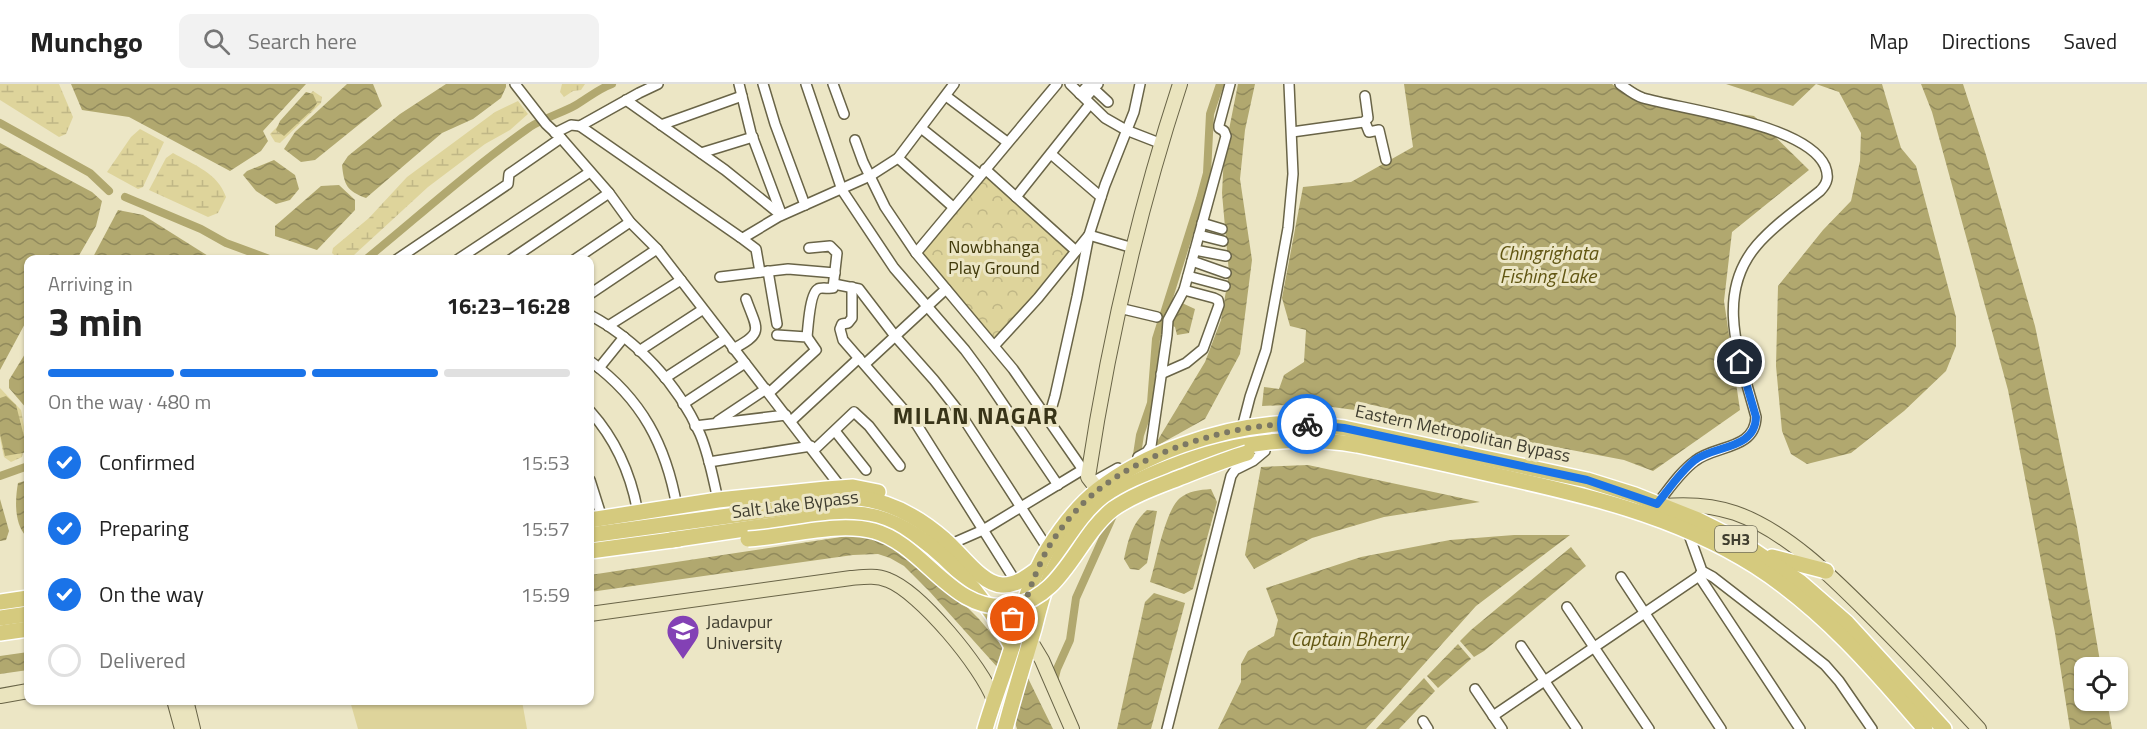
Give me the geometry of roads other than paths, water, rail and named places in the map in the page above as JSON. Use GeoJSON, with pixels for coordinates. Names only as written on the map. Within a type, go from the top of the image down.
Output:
{"type":"FeatureCollection","features":[{"type":"Feature","properties":{"kind":"main road","name":"Eastern Metropolitan Bypass"},"geometry":{"type":"LineString","coordinates":[[1016,627],[1048,549],[1076,513],[1090,480],[1116,474],[1164,453],[1240,429],[1303,423],[1344,428],[1587,480],[1660,505],[1708,525],[1761,554],[1800,582],[1847,623],[1944,729]]}},
{"type":"Feature","properties":{"kind":"main road","name":"Eastern Metropolitan Bypass"},"geometry":{"type":"LineString","coordinates":[[986,729],[995,694],[1020,652],[1046,587],[1068,545],[1093,512],[1108,498],[1145,477],[1204,454],[1299,439],[1342,442],[1580,494],[1635,510],[1726,549],[1756,567],[1818,614],[1861,656],[1925,729]]}},
{"type":"Feature","properties":{"kind":"main road","name":"Eastern Metropolitan Bypass"},"geometry":{"type":"LineString","coordinates":[[1246,449],[1265,451],[1304,446],[1321,447],[1342,442]]}},
{"type":"Feature","properties":{"kind":"main road"},"geometry":{"type":"LineString","coordinates":[[594,550],[671,540],[748,540],[835,528],[853,528],[876,532],[897,542],[969,599],[981,604],[1008,606],[1032,598],[1048,586],[1066,568],[1100,522],[1127,500],[1228,459],[1246,449]]}},
{"type":"Feature","properties":{"kind":"main road","name":"Salt Lake Bypass"},"geometry":{"type":"LineString","coordinates":[[596,519],[718,500],[874,500],[910,515],[951,544],[969,565],[994,584],[1016,582]]}},
{"type":"Feature","properties":{"kind":"main road","name":"Salt Lake Bypass"},"geometry":{"type":"LineString","coordinates":[[671,540],[848,500]]}},
{"type":"Feature","properties":{"kind":"main road","name":"Salt Lake Bypass"},"geometry":{"type":"LineString","coordinates":[[594,534],[848,500],[871,515],[894,523],[935,550],[986,605],[1020,652]]}},
{"type":"Feature","properties":{"kind":"main road"},"geometry":{"type":"LineString","coordinates":[[1761,554],[1826,571]]}},
{"type":"Feature","properties":{"kind":"main road"},"geometry":{"type":"LineString","coordinates":[[969,565],[998,598],[1016,627],[1020,652]]}},
{"type":"Feature","properties":{"kind":"main road"},"geometry":{"type":"LineString","coordinates":[[1016,582],[1039,568]]}},
{"type":"Feature","properties":{"kind":"main road"},"geometry":{"type":"LineString","coordinates":[[0,602],[24,599]]}},
{"type":"Feature","properties":{"kind":"main road"},"geometry":{"type":"LineString","coordinates":[[0,618],[24,615]]}},
{"type":"Feature","properties":{"kind":"main road"},"geometry":{"type":"LineString","coordinates":[[0,633],[24,630]]}},
{"type":"Feature","properties":{"kind":"main road","name":"Eastern Metropolitan Bypass"},"geometry":{"type":"LineString","coordinates":[[1005,729],[1010,713],[1020,652]]}},
{"type":"Feature","properties":{"kind":"street"},"geometry":{"type":"LineString","coordinates":[[580,126],[658,84]]}},
{"type":"Feature","properties":{"kind":"street"},"geometry":{"type":"LineString","coordinates":[[739,84],[753,136],[781,215]]}},
{"type":"Feature","properties":{"kind":"street"},"geometry":{"type":"LineString","coordinates":[[763,84],[805,205]]}},
{"type":"Feature","properties":{"kind":"street"},"geometry":{"type":"LineString","coordinates":[[806,84],[842,190],[877,245],[971,357],[1059,485]]}},
{"type":"Feature","properties":{"kind":"street"},"geometry":{"type":"LineString","coordinates":[[833,84],[844,114]]}},
{"type":"Feature","properties":{"kind":"street"},"geometry":{"type":"LineString","coordinates":[[740,237],[746,237],[781,215],[870,176],[897,158],[954,84]]}},
{"type":"Feature","properties":{"kind":"street"},"geometry":{"type":"LineString","coordinates":[[916,253],[1056,84]]}},
{"type":"Feature","properties":{"kind":"street"},"geometry":{"type":"LineString","coordinates":[[1070,84],[1105,118],[1126,130],[1162,144]]}},
{"type":"Feature","properties":{"kind":"street"},"geometry":{"type":"LineString","coordinates":[[1048,420],[1089,235],[1134,112],[1140,84]]}},
{"type":"Feature","properties":{"kind":"street"},"geometry":{"type":"LineString","coordinates":[[1090,480],[1105,377],[1119,308],[1133,248],[1180,84]]}},
{"type":"Feature","properties":{"kind":"street"},"geometry":{"type":"LineString","coordinates":[[1116,474],[1144,454],[1151,446],[1168,320],[1184,290],[1226,136],[1219,125],[1230,84]]}},
{"type":"Feature","properties":{"kind":"street"},"geometry":{"type":"LineString","coordinates":[[1240,429],[1266,350],[1288,228],[1293,174],[1289,84]]}},
{"type":"Feature","properties":{"kind":"street"},"geometry":{"type":"LineString","coordinates":[[1620,84],[1641,97],[1754,123],[1792,139],[1810,148],[1822,160],[1827,177],[1826,184],[1820,191],[1758,243],[1748,256],[1736,282],[1732,315],[1734,334],[1756,417],[1756,426],[1738,444],[1718,449],[1697,459],[1687,467],[1660,505]]}},
{"type":"Feature","properties":{"kind":"street"},"geometry":{"type":"LineString","coordinates":[[519,86],[546,124],[609,193],[630,222],[657,249],[702,310],[813,448],[848,500]]}},
{"type":"Feature","properties":{"kind":"street"},"geometry":{"type":"LineString","coordinates":[[1016,197],[1050,154],[1094,86],[1108,102]]}},
{"type":"Feature","properties":{"kind":"street"},"geometry":{"type":"LineString","coordinates":[[662,125],[742,96]]}},
{"type":"Feature","properties":{"kind":"street"},"geometry":{"type":"LineString","coordinates":[[946,96],[1006,142]]}},
{"type":"Feature","properties":{"kind":"street"},"geometry":{"type":"LineString","coordinates":[[1365,96],[1368,117],[1365,122]]}},
{"type":"Feature","properties":{"kind":"street"},"geometry":{"type":"LineString","coordinates":[[626,100],[725,170],[781,215]]}},
{"type":"Feature","properties":{"kind":"street"},"geometry":{"type":"LineString","coordinates":[[1292,132],[1365,122]]}},
{"type":"Feature","properties":{"kind":"street"},"geometry":{"type":"LineString","coordinates":[[1365,122],[1369,132],[1379,130],[1386,160]]}},
{"type":"Feature","properties":{"kind":"street"},"geometry":{"type":"LineString","coordinates":[[403,255],[508,184],[509,174],[558,135],[562,128],[571,125],[580,126],[756,249],[777,324]]}},
{"type":"Feature","properties":{"kind":"street"},"geometry":{"type":"LineString","coordinates":[[921,128],[1016,197],[1076,250]]}},
{"type":"Feature","properties":{"kind":"street"},"geometry":{"type":"LineString","coordinates":[[700,153],[753,136]]}},
{"type":"Feature","properties":{"kind":"street"},"geometry":{"type":"LineString","coordinates":[[855,140],[885,207],[916,253],[995,345],[1090,480]]}},
{"type":"Feature","properties":{"kind":"street"},"geometry":{"type":"LineString","coordinates":[[1050,154],[1101,197]]}},
{"type":"Feature","properties":{"kind":"street"},"geometry":{"type":"LineString","coordinates":[[897,158],[953,207]]}},
{"type":"Feature","properties":{"kind":"street"},"geometry":{"type":"LineString","coordinates":[[465,255],[590,172]]}},
{"type":"Feature","properties":{"kind":"street"},"geometry":{"type":"LineString","coordinates":[[517,255],[609,193]]}},
{"type":"Feature","properties":{"kind":"street"},"geometry":{"type":"LineString","coordinates":[[581,255],[630,222]]}},
{"type":"Feature","properties":{"kind":"street"},"geometry":{"type":"LineString","coordinates":[[1202,223],[1222,229]]}},
{"type":"Feature","properties":{"kind":"street"},"geometry":{"type":"LineString","coordinates":[[1089,235],[1133,248]]}},
{"type":"Feature","properties":{"kind":"street"},"geometry":{"type":"LineString","coordinates":[[995,345],[1038,298],[1089,235]]}},
{"type":"Feature","properties":{"kind":"street"},"geometry":{"type":"LineString","coordinates":[[1199,235],[1222,241]]}},
{"type":"Feature","properties":{"kind":"street"},"geometry":{"type":"LineString","coordinates":[[715,423],[767,391],[816,350],[807,337],[809,317],[816,290],[820,287],[833,288],[837,254],[830,246],[809,248]]}},
{"type":"Feature","properties":{"kind":"street"},"geometry":{"type":"LineString","coordinates":[[594,291],[657,249]]}},
{"type":"Feature","properties":{"kind":"street"},"geometry":{"type":"LineString","coordinates":[[1195,250],[1226,256]]}},
{"type":"Feature","properties":{"kind":"street"},"geometry":{"type":"LineString","coordinates":[[1192,261],[1226,273]]}},
{"type":"Feature","properties":{"kind":"street"},"geometry":{"type":"LineString","coordinates":[[720,277],[788,269],[835,273]]}},
{"type":"Feature","properties":{"kind":"street"},"geometry":{"type":"LineString","coordinates":[[1188,276],[1225,286]]}},
{"type":"Feature","properties":{"kind":"street"},"geometry":{"type":"LineString","coordinates":[[608,326],[681,280]]}},
{"type":"Feature","properties":{"kind":"street"},"geometry":{"type":"LineString","coordinates":[[834,284],[859,289],[895,336],[934,380],[960,414],[1048,549]]}},
{"type":"Feature","properties":{"kind":"street"},"geometry":{"type":"LineString","coordinates":[[852,287],[852,318],[848,323],[843,324],[840,335],[916,425],[1016,582]]}},
{"type":"Feature","properties":{"kind":"street"},"geometry":{"type":"LineString","coordinates":[[695,426],[788,418],[895,336],[946,289]]}},
{"type":"Feature","properties":{"kind":"street"},"geometry":{"type":"LineString","coordinates":[[1161,374],[1186,363],[1203,349],[1219,305],[1218,300],[1214,298],[1184,290]]}},
{"type":"Feature","properties":{"kind":"street"},"geometry":{"type":"LineString","coordinates":[[733,349],[755,335],[755,325],[746,300]]}},
{"type":"Feature","properties":{"kind":"street"},"geometry":{"type":"LineString","coordinates":[[1119,308],[1157,317]]}},
{"type":"Feature","properties":{"kind":"street"},"geometry":{"type":"LineString","coordinates":[[639,351],[702,310]]}},
{"type":"Feature","properties":{"kind":"street"},"geometry":{"type":"LineString","coordinates":[[594,317],[624,337],[639,351],[665,378],[683,404],[695,426],[709,462],[718,500]]}},
{"type":"Feature","properties":{"kind":"street"},"geometry":{"type":"LineString","coordinates":[[777,335],[807,337]]}},
{"type":"Feature","properties":{"kind":"street"},"geometry":{"type":"LineString","coordinates":[[599,368],[624,337]]}},
{"type":"Feature","properties":{"kind":"street"},"geometry":{"type":"LineString","coordinates":[[665,378],[725,339]]}},
{"type":"Feature","properties":{"kind":"street"},"geometry":{"type":"LineString","coordinates":[[683,404],[745,363]]}},
{"type":"Feature","properties":{"kind":"street"},"geometry":{"type":"LineString","coordinates":[[594,364],[629,397],[658,439],[684,506],[695,521]]}},
{"type":"Feature","properties":{"kind":"street"},"geometry":{"type":"LineString","coordinates":[[709,462],[813,448],[854,412],[869,426],[900,466]]}},
{"type":"Feature","properties":{"kind":"street"},"geometry":{"type":"LineString","coordinates":[[594,416],[620,454],[631,480],[638,513]]}},
{"type":"Feature","properties":{"kind":"street"},"geometry":{"type":"LineString","coordinates":[[835,431],[866,470]]}},
{"type":"Feature","properties":{"kind":"street"},"geometry":{"type":"LineString","coordinates":[[1167,729],[1231,476],[1234,470],[1253,461],[1265,451]]}},
{"type":"Feature","properties":{"kind":"street"},"geometry":{"type":"LineString","coordinates":[[951,544],[983,530],[1059,485],[1090,480]]}},
{"type":"Feature","properties":{"kind":"street"},"geometry":{"type":"LineString","coordinates":[[1660,505],[1682,504],[1712,507],[1735,513],[1766,528],[1826,571],[1919,664],[1979,729]]}},
{"type":"Feature","properties":{"kind":"street"},"geometry":{"type":"LineString","coordinates":[[1688,532],[1700,574],[1800,729]]}},
{"type":"Feature","properties":{"kind":"street"},"geometry":{"type":"LineString","coordinates":[[1493,716],[1645,614],[1700,574],[1713,577],[1825,665],[1839,681],[1872,729]]}},
{"type":"Feature","properties":{"kind":"street"},"geometry":{"type":"LineString","coordinates":[[1622,577],[1721,729]]}},
{"type":"Feature","properties":{"kind":"street"},"geometry":{"type":"LineString","coordinates":[[594,613],[851,578],[885,579],[912,596],[944,629],[995,694]]}},
{"type":"Feature","properties":{"kind":"street"},"geometry":{"type":"LineString","coordinates":[[1567,607],[1648,729]]}},
{"type":"Feature","properties":{"kind":"street"},"geometry":{"type":"LineString","coordinates":[[1521,646],[1577,729]]}},
{"type":"Feature","properties":{"kind":"street"},"geometry":{"type":"LineString","coordinates":[[1020,652],[1042,660],[1072,729]]}},
{"type":"Feature","properties":{"kind":"street"},"geometry":{"type":"LineString","coordinates":[[1475,689],[1502,729]]}},
{"type":"Feature","properties":{"kind":"street"},"geometry":{"type":"LineString","coordinates":[[0,696],[24,692]]}},
{"type":"Feature","properties":{"kind":"street"},"geometry":{"type":"LineString","coordinates":[[175,705],[182,729]]}},
{"type":"Feature","properties":{"kind":"street"},"geometry":{"type":"LineString","coordinates":[[187,705],[193,729]]}},
{"type":"Feature","properties":{"kind":"water"},"geometry":{"type":"Polygon","coordinates":[[[71,84],[306,84],[263,131],[268,141],[261,151],[230,171],[129,117],[82,110],[71,84]]]}},
{"type":"Feature","properties":{"kind":"water"},"geometry":{"type":"Polygon","coordinates":[[[347,84],[373,84],[382,106],[315,160],[301,162],[284,149],[295,132],[347,84]]]}},
{"type":"Feature","properties":{"kind":"water"},"geometry":{"type":"Polygon","coordinates":[[[446,84],[506,84],[506,87],[501,98],[473,119],[442,133],[366,198],[351,190],[345,182],[342,165],[348,156],[400,114],[446,84]]]}},
{"type":"Feature","properties":{"kind":"water"},"geometry":{"type":"Polygon","coordinates":[[[1238,84],[1255,84],[1245,130],[1240,179],[1252,260],[1240,354],[1205,419],[1153,448],[1205,362],[1221,320],[1229,273],[1222,193],[1224,155],[1238,84]]]}},
{"type":"Feature","properties":{"kind":"water","name":"Chingrighata Fishing Lake"},"geometry":{"type":"Polygon","coordinates":[[[1404,84],[1612,84],[1630,98],[1754,116],[1809,170],[1732,232],[1724,301],[1740,410],[1653,471],[1624,460],[1398,417],[1395,410],[1368,404],[1355,410],[1309,404],[1262,406],[1264,387],[1279,389],[1284,375],[1304,362],[1306,330],[1290,326],[1282,298],[1303,187],[1351,182],[1413,147],[1404,84]]]}},
{"type":"Feature","properties":{"kind":"water"},"geometry":{"type":"Polygon","coordinates":[[[1726,84],[1816,84],[1793,106],[1726,84]]]}},
{"type":"Feature","properties":{"kind":"water"},"geometry":{"type":"Polygon","coordinates":[[[1816,84],[1882,84],[1901,148],[1916,166],[1956,317],[1956,346],[1946,371],[1904,411],[1851,453],[1807,464],[1791,454],[1782,431],[1776,366],[1778,286],[1823,230],[1851,201],[1860,161],[1861,133],[1839,92],[1816,84]]]}},
{"type":"Feature","properties":{"kind":"water"},"geometry":{"type":"Polygon","coordinates":[[[1921,84],[1963,84],[2035,326],[2077,527],[2099,657],[2074,657],[2074,711],[2109,711],[2112,729],[2070,729],[2055,633],[2008,390],[1932,112],[1921,84]]]}},
{"type":"Feature","properties":{"kind":"water"},"geometry":{"type":"Polygon","coordinates":[[[306,92],[313,94],[317,103],[284,136],[276,130],[280,121],[306,92]]]}},
{"type":"Feature","properties":{"kind":"water"},"geometry":{"type":"Polygon","coordinates":[[[0,143],[92,192],[102,201],[96,226],[79,255],[24,255],[24,325],[0,370],[0,143]]]}},
{"type":"Feature","properties":{"kind":"water"},"geometry":{"type":"Polygon","coordinates":[[[274,160],[295,175],[299,189],[290,200],[276,204],[256,191],[243,175],[247,171],[274,160]]]}},
{"type":"Feature","properties":{"kind":"water"},"geometry":{"type":"Polygon","coordinates":[[[339,185],[355,200],[355,210],[317,250],[275,236],[275,226],[321,186],[339,185]]]}},
{"type":"Feature","properties":{"kind":"water"},"geometry":{"type":"Polygon","coordinates":[[[118,210],[143,215],[207,255],[94,255],[118,210]]]}},
{"type":"Feature","properties":{"kind":"water"},"geometry":{"type":"Polygon","coordinates":[[[1182,303],[1195,309],[1189,333],[1177,335],[1175,327],[1168,324],[1182,303]]]}},
{"type":"Feature","properties":{"kind":"water"},"geometry":{"type":"Polygon","coordinates":[[[24,356],[24,406],[9,388],[9,380],[24,356]]]}},
{"type":"Feature","properties":{"kind":"water"},"geometry":{"type":"Polygon","coordinates":[[[6,396],[16,405],[24,436],[24,453],[5,456],[0,434],[0,398],[6,396]]]}},
{"type":"Feature","properties":{"kind":"water"},"geometry":{"type":"Polygon","coordinates":[[[1308,465],[1480,502],[1384,517],[1312,538],[1254,569],[1245,555],[1261,467],[1308,465]]]}},
{"type":"Feature","properties":{"kind":"water"},"geometry":{"type":"Polygon","coordinates":[[[24,481],[24,534],[19,525],[16,511],[18,483],[24,481]]]}},
{"type":"Feature","properties":{"kind":"water"},"geometry":{"type":"Polygon","coordinates":[[[1211,489],[1217,502],[1193,589],[1184,594],[1150,582],[1165,525],[1175,504],[1187,494],[1211,489]]]}},
{"type":"Feature","properties":{"kind":"water"},"geometry":{"type":"Polygon","coordinates":[[[0,499],[9,531],[6,540],[0,541],[0,499]]]}},
{"type":"Feature","properties":{"kind":"water"},"geometry":{"type":"Polygon","coordinates":[[[1147,510],[1157,511],[1147,563],[1139,570],[1130,569],[1124,559],[1129,538],[1137,521],[1147,510]]]}},
{"type":"Feature","properties":{"kind":"water"},"geometry":{"type":"Polygon","coordinates":[[[861,534],[885,540],[960,600],[979,619],[1026,674],[1053,729],[1017,729],[998,668],[930,592],[904,566],[890,558],[878,554],[853,555],[594,591],[594,574],[861,534]]]}},
{"type":"Feature","properties":{"kind":"water","name":"Captain Bherry"},"geometry":{"type":"Polygon","coordinates":[[[1514,535],[1570,535],[1476,606],[1366,729],[1218,729],[1241,682],[1241,664],[1248,651],[1274,636],[1278,620],[1266,588],[1361,557],[1450,540],[1514,535]]]}},
{"type":"Feature","properties":{"kind":"water"},"geometry":{"type":"Polygon","coordinates":[[[1571,547],[1586,566],[1474,657],[1460,641],[1571,547]]]}},
{"type":"Feature","properties":{"kind":"water"},"geometry":{"type":"Polygon","coordinates":[[[1154,593],[1185,603],[1151,729],[1117,729],[1145,602],[1154,593]]]}},
{"type":"Feature","properties":{"kind":"water"},"geometry":{"type":"Polygon","coordinates":[[[1458,644],[1471,659],[1438,688],[1427,676],[1458,644]]]}},
{"type":"Feature","properties":{"kind":"water"},"geometry":{"type":"Polygon","coordinates":[[[24,653],[24,671],[0,674],[0,656],[24,653]]]}},
{"type":"Feature","properties":{"kind":"water"},"geometry":{"type":"Polygon","coordinates":[[[1424,678],[1435,691],[1399,729],[1376,729],[1424,678]]]}},
{"type":"Feature","properties":{"kind":"waterway"},"geometry":{"type":"LineString","coordinates":[[371,255],[467,175],[530,127],[571,108],[612,84]]}},
{"type":"Feature","properties":{"kind":"waterway"},"geometry":{"type":"LineString","coordinates":[[1136,461],[1140,435],[1151,403],[1156,339],[1207,173],[1210,114],[1220,84]]}},
{"type":"Feature","properties":{"kind":"waterway"},"geometry":{"type":"LineString","coordinates":[[0,123],[90,173],[109,191]]}},
{"type":"Feature","properties":{"kind":"waterway"},"geometry":{"type":"LineString","coordinates":[[125,197],[201,229],[226,243],[258,255]]}},
{"type":"Feature","properties":{"kind":"waterway"},"geometry":{"type":"LineString","coordinates":[[0,476],[24,467]]}},
{"type":"Feature","properties":{"kind":"waterway"},"geometry":{"type":"LineString","coordinates":[[1053,685],[1057,669],[1070,640],[1076,598],[1115,511]]}},
{"type":"Feature","properties":{"kind":"place","name":"Jadavpur University"},"geometry":{"type":"Point","coordinates":[683,660]}},
{"type":"Feature","properties":{"kind":"district","name":"MILAN NAGAR"},"geometry":{"type":"Point","coordinates":[976,415]}},
{"type":"Feature","properties":{"kind":"park label","name":"Nowbhanga Play Ground"},"geometry":{"type":"Point","coordinates":[994,256]}}]}
